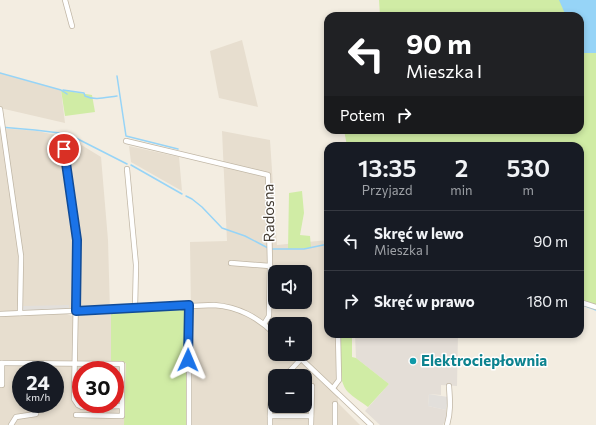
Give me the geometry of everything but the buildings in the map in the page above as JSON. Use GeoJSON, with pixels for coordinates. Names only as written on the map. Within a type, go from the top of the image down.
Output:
{"type":"FeatureCollection","features":[{"type":"Feature","properties":{"kind":"street"},"geometry":{"type":"LineString","coordinates":[[65,0],[72,26]]}},
{"type":"Feature","properties":{"kind":"street"},"geometry":{"type":"LineString","coordinates":[[0,109],[21,256],[20,313]]}},
{"type":"Feature","properties":{"kind":"street","name":"Radosna"},"geometry":{"type":"LineString","coordinates":[[126,141],[268,175],[270,265]]}},
{"type":"Feature","properties":{"kind":"street"},"geometry":{"type":"LineString","coordinates":[[64,149],[77,240],[75,361]]}},
{"type":"Feature","properties":{"kind":"street"},"geometry":{"type":"LineString","coordinates":[[127,169],[136,265],[135,308]]}},
{"type":"Feature","properties":{"kind":"street"},"geometry":{"type":"LineString","coordinates":[[231,263],[268,266]]}},
{"type":"Feature","properties":{"kind":"street"},"geometry":{"type":"LineString","coordinates":[[584,303],[596,307]]}},
{"type":"Feature","properties":{"kind":"street"},"geometry":{"type":"LineString","coordinates":[[189,305],[189,425]]}},
{"type":"Feature","properties":{"kind":"street"},"geometry":{"type":"LineString","coordinates":[[0,314],[214,305],[232,307],[248,313],[268,328]]}},
{"type":"Feature","properties":{"kind":"street","name":"Radosna"},"geometry":{"type":"LineString","coordinates":[[264,324],[269,316],[269,309]]}},
{"type":"Feature","properties":{"kind":"street"},"geometry":{"type":"LineString","coordinates":[[333,388],[339,380],[338,338]]}},
{"type":"Feature","properties":{"kind":"street"},"geometry":{"type":"LineString","coordinates":[[292,369],[299,361]]}},
{"type":"Feature","properties":{"kind":"street"},"geometry":{"type":"LineString","coordinates":[[303,361],[371,425]]}},
{"type":"Feature","properties":{"kind":"street"},"geometry":{"type":"LineString","coordinates":[[0,385],[2,385],[1,363],[72,364]]}},
{"type":"Feature","properties":{"kind":"street"},"geometry":{"type":"LineString","coordinates":[[447,425],[451,406],[449,386]]}},
{"type":"Feature","properties":{"kind":"street"},"geometry":{"type":"LineString","coordinates":[[335,404],[335,425]]}},
{"type":"Feature","properties":{"kind":"street"},"geometry":{"type":"LineString","coordinates":[[10,425],[16,417],[36,413]]}},
{"type":"Feature","properties":{"kind":"street"},"geometry":{"type":"LineString","coordinates":[[76,415],[122,416],[122,413]]}},
{"type":"Feature","properties":{"kind":"street"},"geometry":{"type":"LineString","coordinates":[[311,413],[311,425]]}},
{"type":"Feature","properties":{"kind":"street"},"geometry":{"type":"LineString","coordinates":[[270,425],[270,416],[311,416]]}},
{"type":"Feature","properties":{"kind":"shaded area"},"geometry":{"type":"Polygon","coordinates":[[[242,40],[258,107],[219,98],[210,51],[242,40]]]}},
{"type":"Feature","properties":{"kind":"shaded area"},"geometry":{"type":"Polygon","coordinates":[[[0,73],[61,90],[65,123],[0,108],[0,73]]]}},
{"type":"Feature","properties":{"kind":"shaded area"},"geometry":{"type":"Polygon","coordinates":[[[0,128],[37,131],[70,138],[101,157],[108,240],[110,312],[76,315],[69,309],[65,309],[0,312],[0,128]]]}},
{"type":"Feature","properties":{"kind":"shaded area"},"geometry":{"type":"Polygon","coordinates":[[[222,131],[270,140],[277,245],[324,240],[324,338],[336,338],[338,403],[360,425],[0,425],[0,316],[64,313],[72,316],[191,311],[190,242],[227,241],[222,131]]]}},
{"type":"Feature","properties":{"kind":"shaded area"},"geometry":{"type":"Polygon","coordinates":[[[129,146],[179,157],[182,191],[131,162],[129,146]]]}},
{"type":"Feature","properties":{"kind":"shaded area"},"geometry":{"type":"Polygon","coordinates":[[[69,305],[69,309],[23,311],[23,306],[69,305]]]}},
{"type":"Feature","properties":{"kind":"shaded area","name":"Elektrociepłownia"},"geometry":{"type":"Polygon","coordinates":[[[355,338],[458,338],[457,386],[441,385],[441,395],[429,394],[428,406],[446,410],[446,418],[443,425],[380,425],[365,411],[389,384],[356,358],[355,338]]]}},
{"type":"Feature","properties":{"kind":"shaded area"},"geometry":{"type":"Polygon","coordinates":[[[429,394],[448,397],[446,410],[428,406],[429,394]]]}},
{"type":"Feature","properties":{"kind":"green space"},"geometry":{"type":"Polygon","coordinates":[[[379,0],[596,0],[596,306],[584,302],[584,142],[346,142],[345,134],[584,134],[584,12],[380,12],[379,0]]]}},
{"type":"Feature","properties":{"kind":"green space"},"geometry":{"type":"Polygon","coordinates":[[[61,90],[92,95],[95,112],[65,116],[61,90]]]}},
{"type":"Feature","properties":{"kind":"green space"},"geometry":{"type":"Polygon","coordinates":[[[302,191],[304,213],[300,235],[310,236],[311,248],[288,249],[289,193],[302,191]]]}},
{"type":"Feature","properties":{"kind":"green space"},"geometry":{"type":"Polygon","coordinates":[[[189,305],[189,425],[124,425],[126,363],[124,363],[124,361],[111,361],[111,312],[135,308],[189,305]]]}},
{"type":"Feature","properties":{"kind":"green space"},"geometry":{"type":"Polygon","coordinates":[[[339,338],[352,338],[352,357],[356,358],[389,384],[368,407],[350,394],[344,387],[340,373],[339,338]]]}},
{"type":"Feature","properties":{"kind":"water"},"geometry":{"type":"Polygon","coordinates":[[[559,0],[596,0],[596,53],[584,53],[584,12],[564,12],[559,0]]]}},
{"type":"Feature","properties":{"kind":"waterway"},"geometry":{"type":"LineString","coordinates":[[0,73],[61,90],[67,94]]}},
{"type":"Feature","properties":{"kind":"waterway"},"geometry":{"type":"LineString","coordinates":[[117,76],[126,136],[178,149]]}},
{"type":"Feature","properties":{"kind":"waterway"},"geometry":{"type":"LineString","coordinates":[[63,90],[84,93],[85,96],[93,98],[117,96]]}},
{"type":"Feature","properties":{"kind":"waterway"},"geometry":{"type":"LineString","coordinates":[[0,127],[68,134],[127,164]]}},
{"type":"Feature","properties":{"kind":"waterway"},"geometry":{"type":"LineString","coordinates":[[131,165],[182,194]]}},
{"type":"Feature","properties":{"kind":"waterway"},"geometry":{"type":"LineString","coordinates":[[186,196],[202,207],[222,228],[245,236],[268,248]]}},
{"type":"Feature","properties":{"kind":"waterway"},"geometry":{"type":"LineString","coordinates":[[272,249],[304,249],[324,245]]}},
{"type":"Feature","properties":{"kind":"waterway"},"geometry":{"type":"LineString","coordinates":[[584,306],[596,310]]}},
{"type":"Feature","properties":{"kind":"place","name":"Elektrociepłownia"},"geometry":{"type":"Point","coordinates":[413,361]}},
{"type":"Feature","properties":{"kind":"route"},"geometry":{"type":"LineString","coordinates":[[64,149],[77,240],[76,311],[189,305],[188,360]]}}]}
